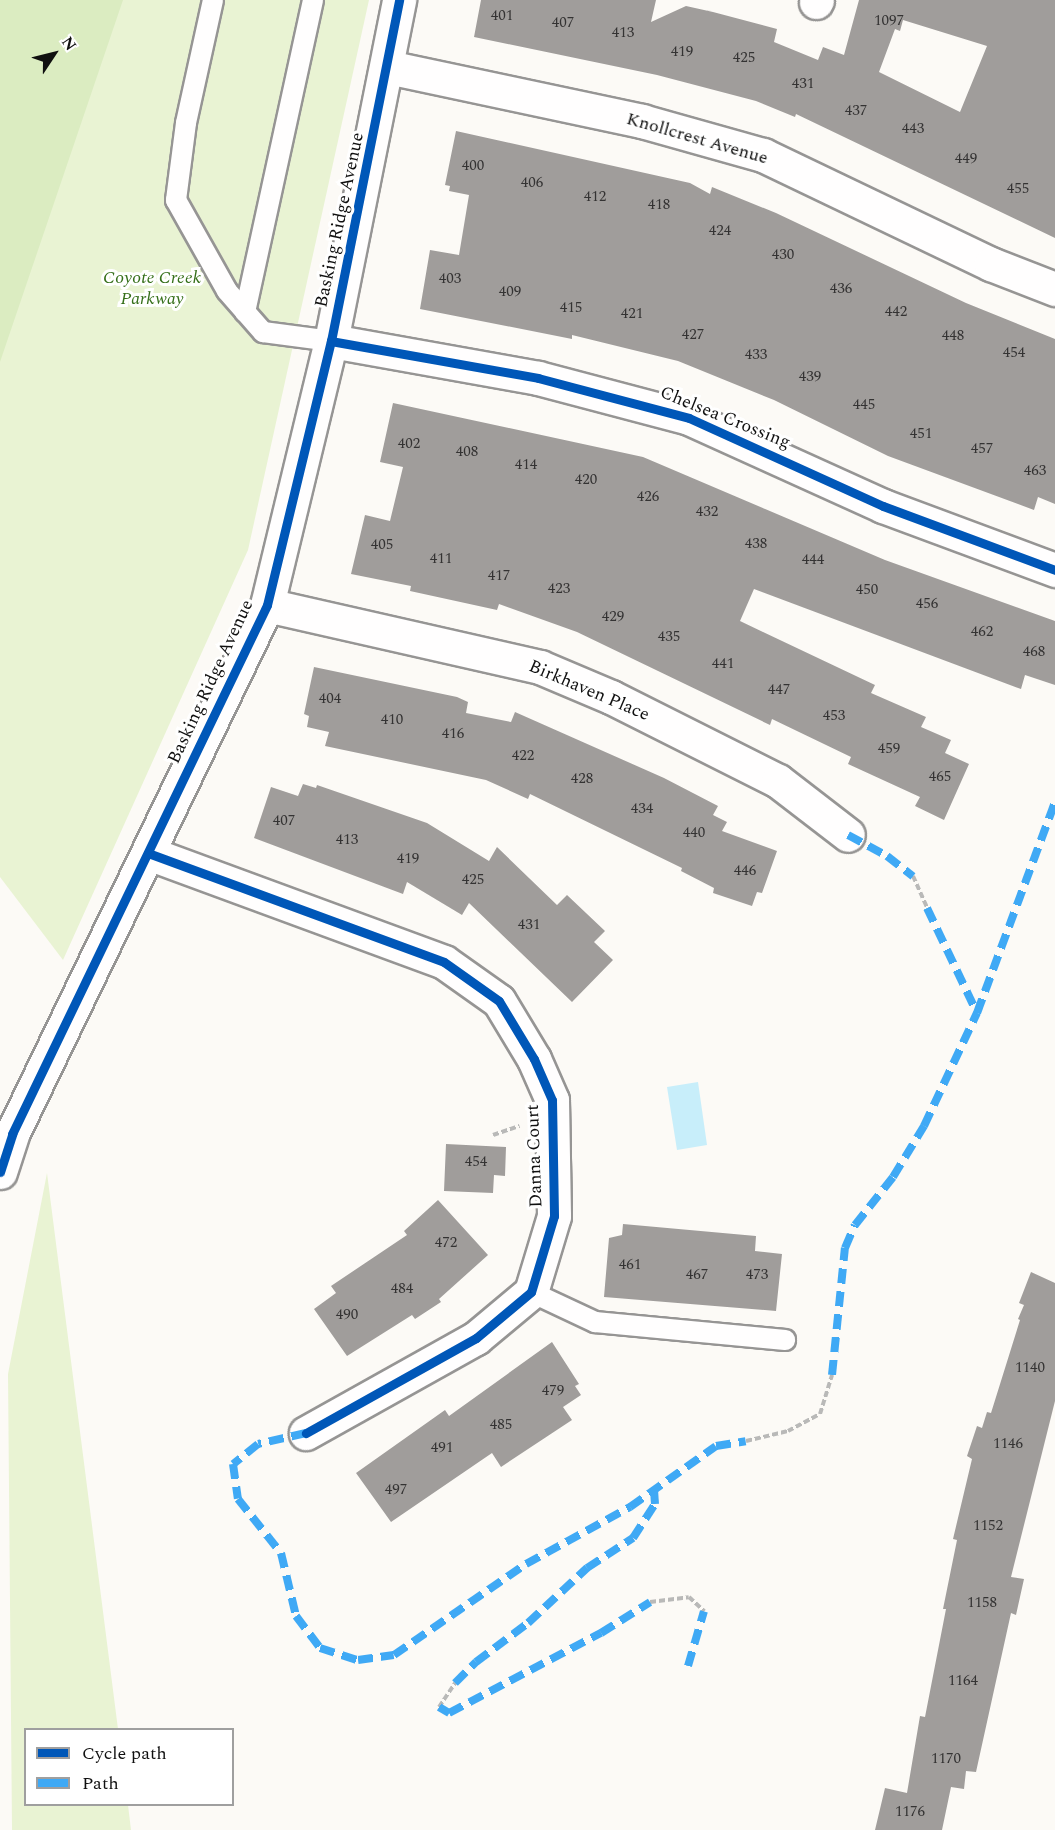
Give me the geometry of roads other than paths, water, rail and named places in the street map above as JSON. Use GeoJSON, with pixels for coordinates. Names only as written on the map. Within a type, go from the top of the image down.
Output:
{"type":"FeatureCollection","features":[{"type":"Feature","properties":{"kind":"street","name":"Basking Ridge Avenue"},"geometry":{"type":"LineString","coordinates":[[0,1172],[12,1134],[267,606],[331,341],[388,68],[399,0]]}},
{"type":"Feature","properties":{"kind":"street","name":"Knollcrest Avenue"},"geometry":{"type":"LineString","coordinates":[[388,68],[642,121],[763,155],[991,264],[1055,289]]}},
{"type":"Feature","properties":{"kind":"street","name":"Chelsea Crossing"},"geometry":{"type":"LineString","coordinates":[[331,341],[538,378],[680,415],[741,438],[883,506],[1055,570]]}},
{"type":"Feature","properties":{"kind":"street","name":"Birkhaven Place"},"geometry":{"type":"LineString","coordinates":[[267,606],[540,667],[611,697],[778,781],[848,835]]}},
{"type":"Feature","properties":{"kind":"street","name":"Danna Court"},"geometry":{"type":"LineString","coordinates":[[148,853],[444,962],[499,1001],[534,1059],[552,1100],[554,1216],[531,1292]]}},
{"type":"Feature","properties":{"kind":"street"},"geometry":{"type":"LineString","coordinates":[[306,1433],[476,1338],[531,1292]]}},
{"type":"Feature","properties":{"kind":"lane"},"geometry":{"type":"LineString","coordinates":[[213,0],[186,123],[176,200],[227,291],[263,332],[331,341]]}},
{"type":"Feature","properties":{"kind":"lane"},"geometry":{"type":"LineString","coordinates":[[245,312],[313,0]]}},
{"type":"Feature","properties":{"kind":"lane"},"geometry":{"type":"LineString","coordinates":[[531,1292],[595,1322],[785,1340]]}},
{"type":"Feature","properties":{"kind":"water"},"geometry":{"type":"Polygon","coordinates":[[[698,1082],[707,1145],[677,1150],[667,1087],[698,1082]]]}},
{"type":"Feature","properties":{"kind":"park label","name":"Coyote Creek Parkway"},"geometry":{"type":"Point","coordinates":[152,289]}}]}
